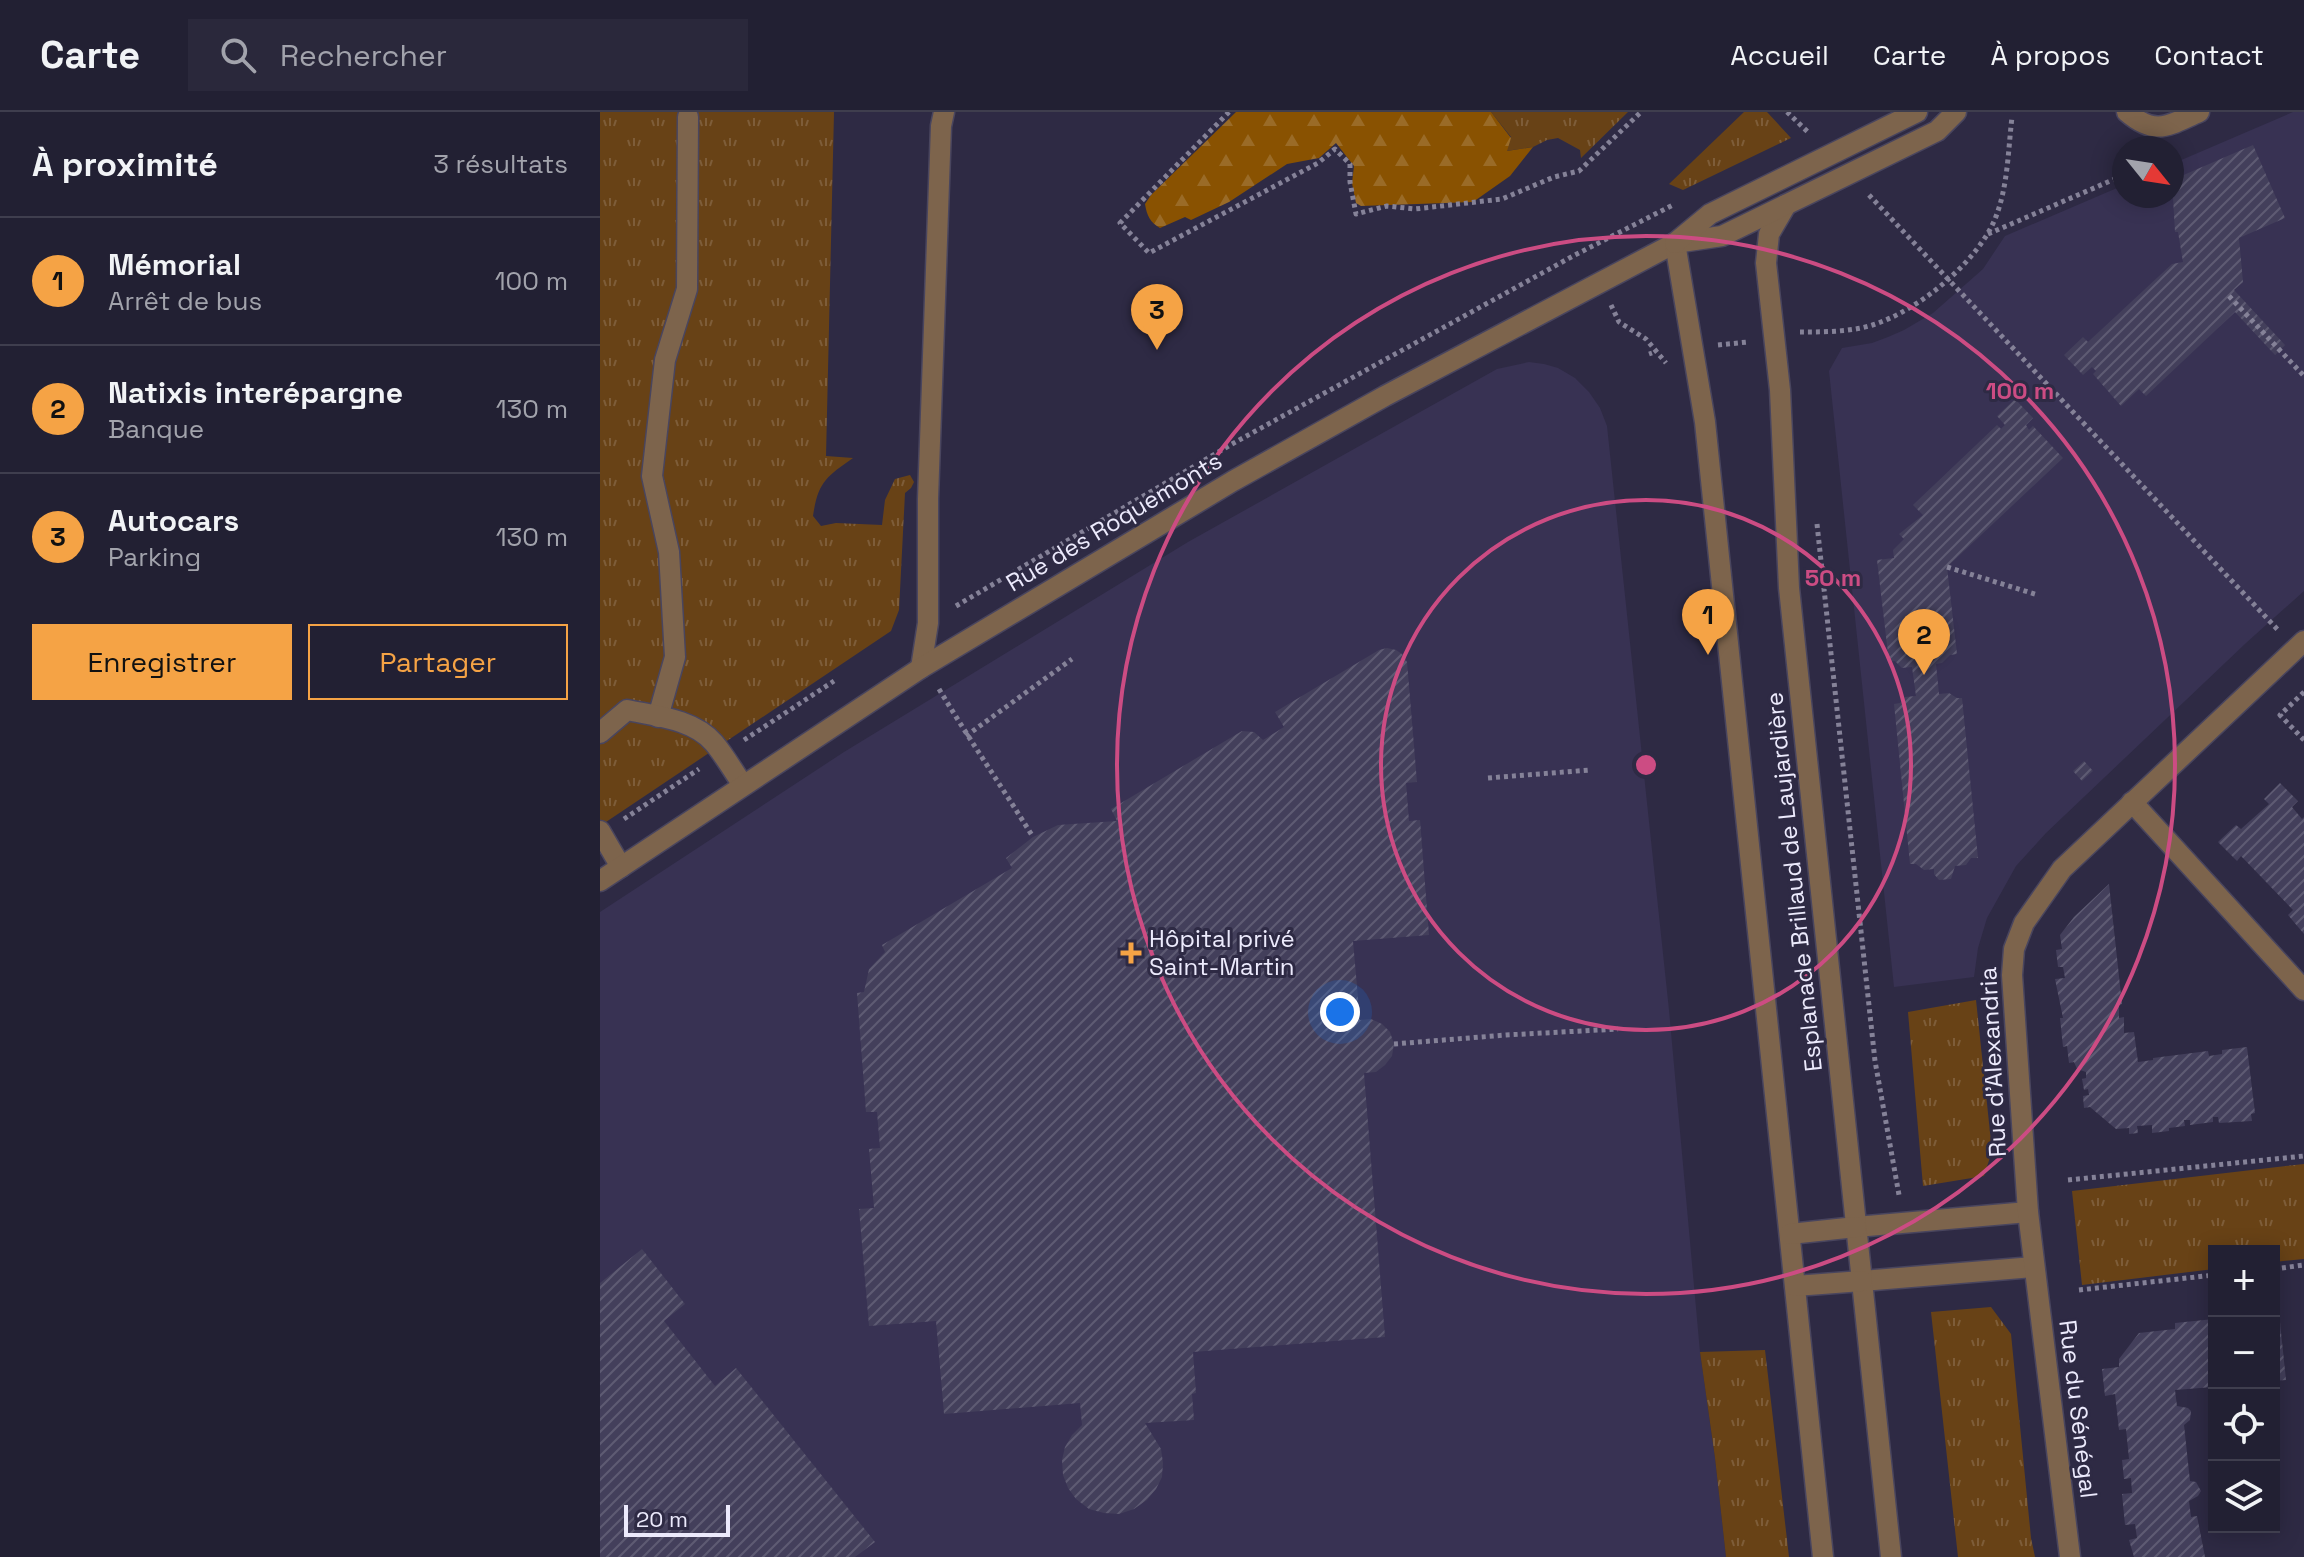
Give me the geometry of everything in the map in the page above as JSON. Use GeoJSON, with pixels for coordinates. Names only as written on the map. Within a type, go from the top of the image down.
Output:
{"type":"FeatureCollection","features":[{"type":"Feature","properties":{"kind":"street"},"geometry":{"type":"LineString","coordinates":[[921,668],[928,623],[928,499],[941,126],[944,112]]}},
{"type":"Feature","properties":{"kind":"street"},"geometry":{"type":"LineString","coordinates":[[1675,243],[1710,214],[1917,112]]}},
{"type":"Feature","properties":{"kind":"street"},"geometry":{"type":"LineString","coordinates":[[1675,243],[1722,236],[1937,131],[1956,112]]}},
{"type":"Feature","properties":{"kind":"street"},"geometry":{"type":"LineString","coordinates":[[2127,112],[2148,125],[2161,128],[2199,112]]}},
{"type":"Feature","properties":{"kind":"street"},"geometry":{"type":"LineString","coordinates":[[658,717],[675,657],[669,552],[652,476],[665,360],[687,289],[688,117]]}},
{"type":"Feature","properties":{"kind":"street","name":"Esplanade Brillaud de Laujardière"},"geometry":{"type":"LineString","coordinates":[[1786,205],[1769,234],[1766,263],[1780,390],[1789,588],[1891,1557]]}},
{"type":"Feature","properties":{"kind":"street","name":"Rue des Roquemonts"},"geometry":{"type":"LineString","coordinates":[[600,881],[921,668],[1233,481],[1385,396],[1675,243]]}},
{"type":"Feature","properties":{"kind":"street","name":"Esplanade Brillaud de Laujardière"},"geometry":{"type":"LineString","coordinates":[[1675,243],[1705,422],[1823,1557]]}},
{"type":"Feature","properties":{"kind":"street","name":"Rue d'Alexandria"},"geometry":{"type":"LineString","coordinates":[[2034,1267],[2012,975],[2014,949],[2024,923],[2062,869],[2304,641]]}},
{"type":"Feature","properties":{"kind":"street"},"geometry":{"type":"LineString","coordinates":[[600,733],[627,710],[670,719],[697,730],[713,741],[743,785]]}},
{"type":"Feature","properties":{"kind":"street"},"geometry":{"type":"LineString","coordinates":[[2132,802],[2304,990]]}},
{"type":"Feature","properties":{"kind":"street"},"geometry":{"type":"LineString","coordinates":[[600,831],[621,867]]}},
{"type":"Feature","properties":{"kind":"street"},"geometry":{"type":"LineString","coordinates":[[1790,1234],[2028,1212]]}},
{"type":"Feature","properties":{"kind":"street"},"geometry":{"type":"LineString","coordinates":[[1795,1286],[2034,1267]]}},
{"type":"Feature","properties":{"kind":"street","name":"Rue du Sénégal"},"geometry":{"type":"LineString","coordinates":[[2034,1267],[2070,1557]]}},
{"type":"Feature","properties":{"kind":"path"},"geometry":{"type":"LineString","coordinates":[[1229,112],[1120,223],[1149,253],[1318,163],[1335,149],[1350,164],[1356,214],[1387,206],[1415,209],[1502,199],[1554,177],[1579,171],[1641,112]]}},
{"type":"Feature","properties":{"kind":"path"},"geometry":{"type":"LineString","coordinates":[[1787,112],[1806,129]]}},
{"type":"Feature","properties":{"kind":"path"},"geometry":{"type":"LineString","coordinates":[[1796,332],[1831,332],[1880,322],[1948,281],[1980,248],[1996,218],[2005,185],[2012,117]]}},
{"type":"Feature","properties":{"kind":"path"},"geometry":{"type":"LineString","coordinates":[[1988,234],[2112,180]]}},
{"type":"Feature","properties":{"kind":"path"},"geometry":{"type":"LineString","coordinates":[[1867,193],[2281,634]]}},
{"type":"Feature","properties":{"kind":"path"},"geometry":{"type":"LineString","coordinates":[[976,594],[1219,451],[1573,256],[1675,204]]}},
{"type":"Feature","properties":{"kind":"path"},"geometry":{"type":"LineString","coordinates":[[2229,296],[2304,376]]}},
{"type":"Feature","properties":{"kind":"path"},"geometry":{"type":"LineString","coordinates":[[1713,346],[1751,341]]}},
{"type":"Feature","properties":{"kind":"path"},"geometry":{"type":"LineString","coordinates":[[1819,542],[1875,1061],[1899,1195]]}},
{"type":"Feature","properties":{"kind":"path"},"geometry":{"type":"LineString","coordinates":[[1947,567],[2038,595]]}},
{"type":"Feature","properties":{"kind":"path"},"geometry":{"type":"LineString","coordinates":[[966,736],[1072,659]]}},
{"type":"Feature","properties":{"kind":"path"},"geometry":{"type":"LineString","coordinates":[[749,736],[834,681]]}},
{"type":"Feature","properties":{"kind":"path"},"geometry":{"type":"LineString","coordinates":[[936,684],[966,736],[1033,837]]}},
{"type":"Feature","properties":{"kind":"path"},"geometry":{"type":"LineString","coordinates":[[2304,692],[2280,715],[2304,740]]}},
{"type":"Feature","properties":{"kind":"path"},"geometry":{"type":"LineString","coordinates":[[1488,778],[1590,770]]}},
{"type":"Feature","properties":{"kind":"path"},"geometry":{"type":"LineString","coordinates":[[622,820],[686,777]]}},
{"type":"Feature","properties":{"kind":"path"},"geometry":{"type":"LineString","coordinates":[[1394,1044],[1618,1029]]}},
{"type":"Feature","properties":{"kind":"path"},"geometry":{"type":"LineString","coordinates":[[2068,1180],[2304,1156]]}},
{"type":"Feature","properties":{"kind":"path"},"geometry":{"type":"LineString","coordinates":[[2280,1268],[2304,1265]]}},
{"type":"Feature","properties":{"kind":"path"},"geometry":{"type":"LineString","coordinates":[[2079,1290],[2208,1276]]}},
{"type":"Feature","properties":{"kind":"shaded area"},"geometry":{"type":"Polygon","coordinates":[[[2293,112],[2304,112],[2304,591],[2046,833],[2016,866],[1987,918],[1974,977],[1894,987],[1829,371],[1842,348],[1888,337],[1933,313],[1983,269],[2005,236],[2112,190],[2112,208],[2184,208],[2184,159],[2293,112]]]}},
{"type":"Feature","properties":{"kind":"shaded area","name":"Hôpital privé Saint-Martin"},"geometry":{"type":"Polygon","coordinates":[[[1529,362],[1558,368],[1575,378],[1600,408],[1607,426],[1669,1010],[1700,1352],[1726,1557],[600,1557],[600,912],[844,752],[1188,542],[1497,369],[1529,362]]]}},
{"type":"Feature","properties":{"kind":"green space"},"geometry":{"type":"Polygon","coordinates":[[[600,112],[834,112],[826,456],[853,458],[825,481],[813,516],[821,526],[836,523],[882,525],[885,500],[895,479],[910,475],[914,482],[905,493],[899,610],[891,631],[600,826],[600,112]]]}},
{"type":"Feature","properties":{"kind":"green space"},"geometry":{"type":"Polygon","coordinates":[[[1236,112],[1491,112],[1511,138],[1507,151],[1533,147],[1510,176],[1473,202],[1361,206],[1356,203],[1352,183],[1354,166],[1336,143],[1319,158],[1287,164],[1229,202],[1191,220],[1185,217],[1160,228],[1157,226],[1145,204],[1151,195],[1236,112]]]}},
{"type":"Feature","properties":{"kind":"green space"},"geometry":{"type":"Polygon","coordinates":[[[1491,112],[1628,112],[1581,158],[1580,150],[1558,138],[1533,147],[1506,151],[1511,137],[1491,112]]]}},
{"type":"Feature","properties":{"kind":"green space"},"geometry":{"type":"Polygon","coordinates":[[[1744,112],[1767,112],[1791,138],[1683,190],[1669,184],[1744,112]]]}},
{"type":"Feature","properties":{"kind":"green space"},"geometry":{"type":"Polygon","coordinates":[[[1976,1000],[1992,1151],[1984,1176],[1923,1186],[1908,1012],[1976,1000]]]}},
{"type":"Feature","properties":{"kind":"green space"},"geometry":{"type":"Polygon","coordinates":[[[2304,1164],[2304,1259],[2280,1261],[2280,1245],[2208,1245],[2208,1270],[2082,1285],[2072,1191],[2304,1164]]]}},
{"type":"Feature","properties":{"kind":"green space"},"geometry":{"type":"Polygon","coordinates":[[[1991,1307],[2011,1334],[2035,1557],[1958,1557],[1931,1312],[1991,1307]]]}},
{"type":"Feature","properties":{"kind":"green space"},"geometry":{"type":"Polygon","coordinates":[[[1765,1350],[1789,1557],[1726,1557],[1700,1352],[1765,1350]]]}},
{"type":"Feature","properties":{"kind":"building"},"geometry":{"type":"Polygon","coordinates":[[[2253,145],[2285,218],[2239,238],[2243,282],[2234,290],[2285,345],[2275,355],[2235,312],[2146,396],[2139,389],[2121,406],[2093,374],[2096,371],[2092,367],[2083,375],[2064,355],[2083,337],[2088,342],[2172,264],[2183,262],[2178,232],[2175,232],[2174,208],[2184,208],[2184,175],[2253,145]]]}},
{"type":"Feature","properties":{"kind":"building"},"geometry":{"type":"Polygon","coordinates":[[[2015,399],[2033,418],[2026,425],[2029,430],[2033,426],[2063,458],[1947,567],[1957,654],[1936,664],[1939,694],[1949,693],[1962,698],[1978,858],[1971,858],[1966,865],[1955,866],[1951,879],[1939,880],[1934,869],[1924,870],[1910,864],[1894,704],[1905,697],[1916,696],[1912,667],[1902,668],[1895,661],[1889,662],[1877,560],[1894,558],[1893,550],[1904,539],[1899,534],[1923,515],[1913,505],[1997,425],[2001,429],[2005,425],[1997,416],[2015,399]]]}},
{"type":"Feature","properties":{"kind":"building","name":"Hôpital privé Saint-Martin"},"geometry":{"type":"Polygon","coordinates":[[[1387,648],[1402,654],[1407,662],[1417,782],[1406,783],[1409,821],[1420,820],[1429,935],[1353,941],[1360,1020],[1371,1019],[1382,1024],[1390,1032],[1394,1044],[1392,1056],[1385,1065],[1376,1072],[1364,1073],[1385,1337],[1193,1352],[1194,1420],[1145,1423],[1161,1449],[1162,1477],[1156,1489],[1134,1509],[1119,1514],[1089,1509],[1076,1499],[1063,1475],[1065,1447],[1082,1425],[1080,1403],[944,1414],[936,1321],[869,1326],[859,1209],[874,1208],[869,1149],[880,1148],[877,1112],[866,1112],[857,993],[864,992],[869,969],[885,952],[882,945],[1012,868],[1006,858],[1033,837],[1058,825],[1117,821],[1111,809],[1242,731],[1254,732],[1263,740],[1284,727],[1275,712],[1387,648]]]}},
{"type":"Feature","properties":{"kind":"building"},"geometry":{"type":"Polygon","coordinates":[[[2084,761],[2093,771],[2082,781],[2073,771],[2084,761]]]}},
{"type":"Feature","properties":{"kind":"building"},"geometry":{"type":"Polygon","coordinates":[[[2280,783],[2298,801],[2292,807],[2302,819],[2304,817],[2304,934],[2288,915],[2293,910],[2241,856],[2237,861],[2218,842],[2236,825],[2241,829],[2269,804],[2264,799],[2280,783]]]}},
{"type":"Feature","properties":{"kind":"building"},"geometry":{"type":"Polygon","coordinates":[[[2109,884],[2122,1004],[2119,1005],[2119,1018],[2124,1017],[2124,1033],[2134,1032],[2138,1062],[2208,1051],[2209,1056],[2222,1054],[2222,1050],[2247,1047],[2255,1113],[2251,1114],[2252,1121],[2219,1123],[2218,1117],[2213,1117],[2213,1122],[2190,1125],[2190,1120],[2184,1120],[2185,1126],[2169,1128],[2169,1131],[2152,1133],[2152,1125],[2137,1126],[2138,1133],[2129,1134],[2129,1128],[2116,1129],[2090,1107],[2084,1108],[2083,1096],[2089,1095],[2088,1089],[2084,1090],[2082,1079],[2086,1078],[2086,1072],[2077,1069],[2074,1062],[2069,1063],[2067,1046],[2063,1047],[2060,1018],[2063,1018],[2055,979],[2065,978],[2063,967],[2058,967],[2056,950],[2062,949],[2060,935],[2074,917],[2109,884]]]}},
{"type":"Feature","properties":{"kind":"building"},"geometry":{"type":"Polygon","coordinates":[[[642,1249],[685,1304],[664,1321],[715,1386],[736,1368],[875,1542],[855,1557],[600,1557],[600,1283],[642,1249]]]}},
{"type":"Feature","properties":{"kind":"building"},"geometry":{"type":"Polygon","coordinates":[[[2208,1320],[2208,1387],[2175,1390],[2177,1406],[2191,1411],[2190,1420],[2184,1425],[2190,1481],[2196,1482],[2201,1491],[2189,1501],[2191,1517],[2197,1516],[2205,1557],[2134,1557],[2129,1540],[2137,1538],[2135,1524],[2125,1525],[2122,1494],[2132,1493],[2131,1478],[2124,1479],[2122,1460],[2129,1459],[2126,1429],[2119,1430],[2115,1394],[2105,1396],[2102,1369],[2119,1367],[2119,1359],[2139,1333],[2175,1329],[2175,1323],[2208,1320]]]}},
{"type":"Feature","properties":{"kind":"building"},"geometry":{"type":"Polygon","coordinates":[[[2280,1323],[2286,1380],[2280,1380],[2280,1323]]]}},
{"type":"Feature","properties":{"kind":"place","name":"Autocars"},"geometry":{"type":"Point","coordinates":[1157,350]}},
{"type":"Feature","properties":{"kind":"place","name":"Mémorial"},"geometry":{"type":"Point","coordinates":[1708,655]}},
{"type":"Feature","properties":{"kind":"place","name":"Natixis interépargne"},"geometry":{"type":"Point","coordinates":[1924,675]}},
{"type":"Feature","properties":{"kind":"place","name":"Hôpital privé Saint-Martin"},"geometry":{"type":"Point","coordinates":[1131,953]}}]}
